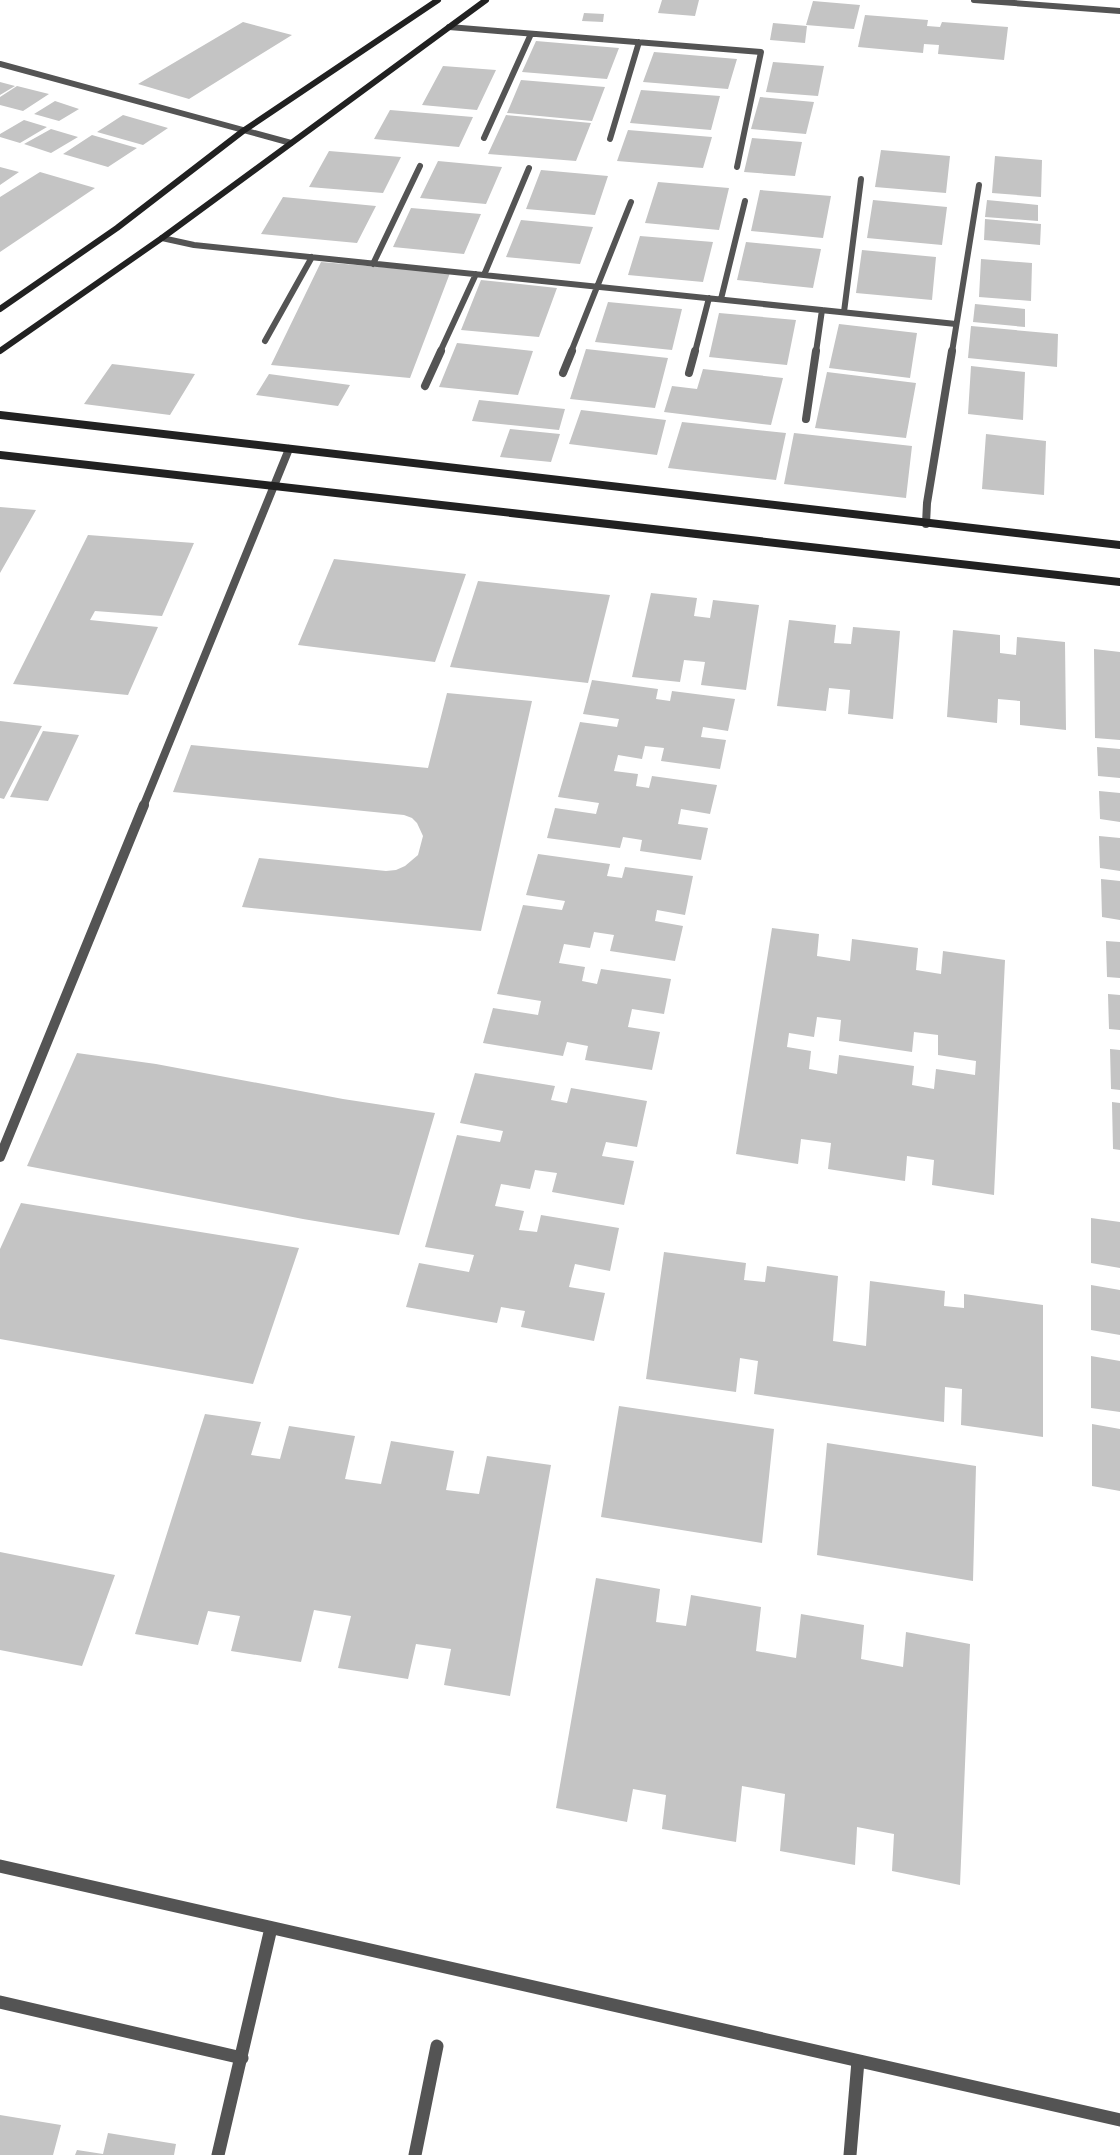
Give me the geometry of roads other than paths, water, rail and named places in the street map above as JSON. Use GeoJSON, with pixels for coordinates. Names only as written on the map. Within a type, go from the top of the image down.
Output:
{"type":"FeatureCollection","features":[{"type":"Feature","properties":{"kind":"street"},"geometry":{"type":"LineString","coordinates":[[0,309],[116,228],[243,131],[438,0]]}},
{"type":"Feature","properties":{"kind":"street"},"geometry":{"type":"LineString","coordinates":[[0,351],[162,238],[486,0]]}},
{"type":"Feature","properties":{"kind":"street"},"geometry":{"type":"LineString","coordinates":[[974,0],[1120,11]]}},
{"type":"Feature","properties":{"kind":"street"},"geometry":{"type":"LineString","coordinates":[[449,27],[761,52],[737,167]]}},
{"type":"Feature","properties":{"kind":"street"},"geometry":{"type":"LineString","coordinates":[[484,138],[531,34]]}},
{"type":"Feature","properties":{"kind":"street"},"geometry":{"type":"LineString","coordinates":[[610,138],[639,42]]}},
{"type":"Feature","properties":{"kind":"street"},"geometry":{"type":"LineString","coordinates":[[0,64],[291,143]]}},
{"type":"Feature","properties":{"kind":"street"},"geometry":{"type":"LineString","coordinates":[[374,264],[420,166]]}},
{"type":"Feature","properties":{"kind":"street"},"geometry":{"type":"LineString","coordinates":[[425,386],[480,275],[529,168]]}},
{"type":"Feature","properties":{"kind":"street"},"geometry":{"type":"LineString","coordinates":[[844,312],[861,179]]}},
{"type":"Feature","properties":{"kind":"street"},"geometry":{"type":"LineString","coordinates":[[926,524],[927,503],[979,185]]}},
{"type":"Feature","properties":{"kind":"street"},"geometry":{"type":"LineString","coordinates":[[721,299],[745,201]]}},
{"type":"Feature","properties":{"kind":"street"},"geometry":{"type":"LineString","coordinates":[[563,373],[631,202]]}},
{"type":"Feature","properties":{"kind":"street"},"geometry":{"type":"LineString","coordinates":[[162,238],[194,245],[956,324]]}},
{"type":"Feature","properties":{"kind":"street"},"geometry":{"type":"LineString","coordinates":[[265,341],[312,257]]}},
{"type":"Feature","properties":{"kind":"street"},"geometry":{"type":"LineString","coordinates":[[689,373],[709,298]]}},
{"type":"Feature","properties":{"kind":"street"},"geometry":{"type":"LineString","coordinates":[[806,419],[822,310]]}},
{"type":"Feature","properties":{"kind":"street"},"geometry":{"type":"LineString","coordinates":[[0,415],[926,524],[1120,545]]}},
{"type":"Feature","properties":{"kind":"street"},"geometry":{"type":"LineString","coordinates":[[0,1157],[289,449]]}},
{"type":"Feature","properties":{"kind":"street"},"geometry":{"type":"LineString","coordinates":[[0,455],[1120,582]]}},
{"type":"Feature","properties":{"kind":"street"},"geometry":{"type":"LineString","coordinates":[[0,1866],[1120,2120]]}},
{"type":"Feature","properties":{"kind":"street"},"geometry":{"type":"LineString","coordinates":[[218,2155],[271,1928]]}},
{"type":"Feature","properties":{"kind":"street"},"geometry":{"type":"LineString","coordinates":[[0,2002],[242,2058]]}},
{"type":"Feature","properties":{"kind":"street"},"geometry":{"type":"LineString","coordinates":[[415,2155],[437,2046]]}},
{"type":"Feature","properties":{"kind":"street"},"geometry":{"type":"LineString","coordinates":[[850,2155],[858,2061]]}}]}
